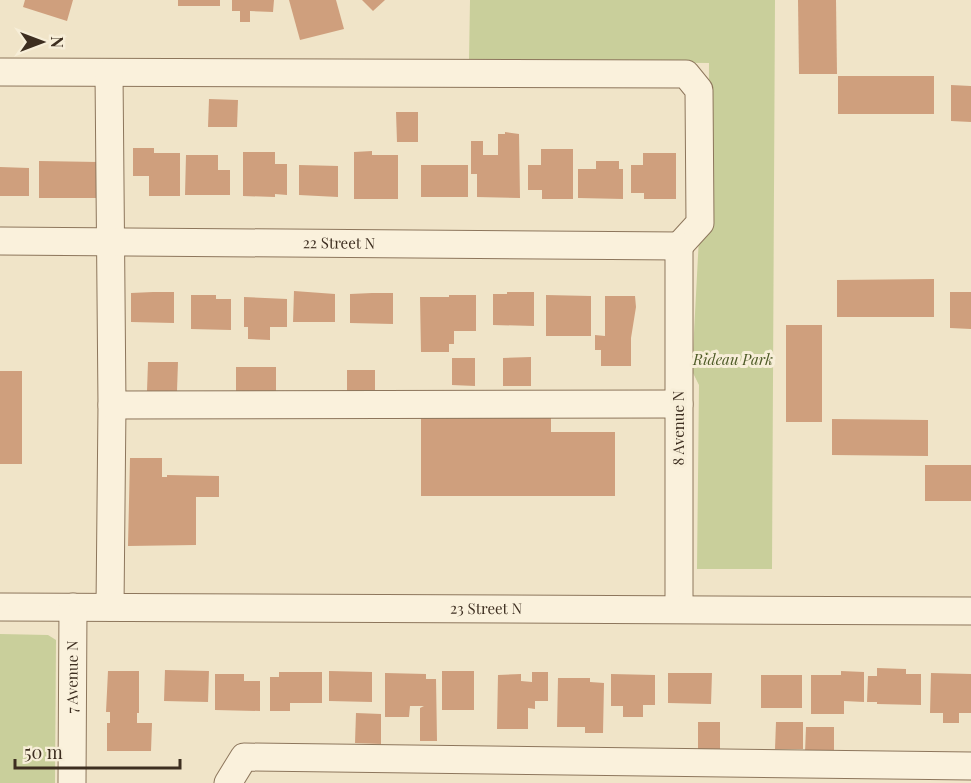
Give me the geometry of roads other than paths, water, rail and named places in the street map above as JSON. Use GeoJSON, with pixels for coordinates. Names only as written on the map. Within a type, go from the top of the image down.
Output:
{"type":"FeatureCollection","features":[{"type":"Feature","properties":{"kind":"street"},"geometry":{"type":"LineString","coordinates":[[0,72],[686,75],[699,90],[700,223],[679,246]]}},
{"type":"Feature","properties":{"kind":"street"},"geometry":{"type":"LineString","coordinates":[[109,73],[112,405],[110,607]]}},
{"type":"Feature","properties":{"kind":"street","name":"22 Street N"},"geometry":{"type":"LineString","coordinates":[[0,241],[679,246]]}},
{"type":"Feature","properties":{"kind":"street","name":"8 Avenue N"},"geometry":{"type":"LineString","coordinates":[[679,246],[679,609]]}},
{"type":"Feature","properties":{"kind":"street"},"geometry":{"type":"LineString","coordinates":[[112,405],[679,404]]}},
{"type":"Feature","properties":{"kind":"street","name":"23 Street N"},"geometry":{"type":"LineString","coordinates":[[0,607],[971,611]]}},
{"type":"Feature","properties":{"kind":"street","name":"7 Avenue N"},"geometry":{"type":"LineString","coordinates":[[72,783],[73,607]]}},
{"type":"Feature","properties":{"kind":"street"},"geometry":{"type":"LineString","coordinates":[[228,783],[244,757],[971,766]]}},
{"type":"Feature","properties":{"kind":"park label","name":"Rideau Park"},"geometry":{"type":"Point","coordinates":[733,360]}}]}
